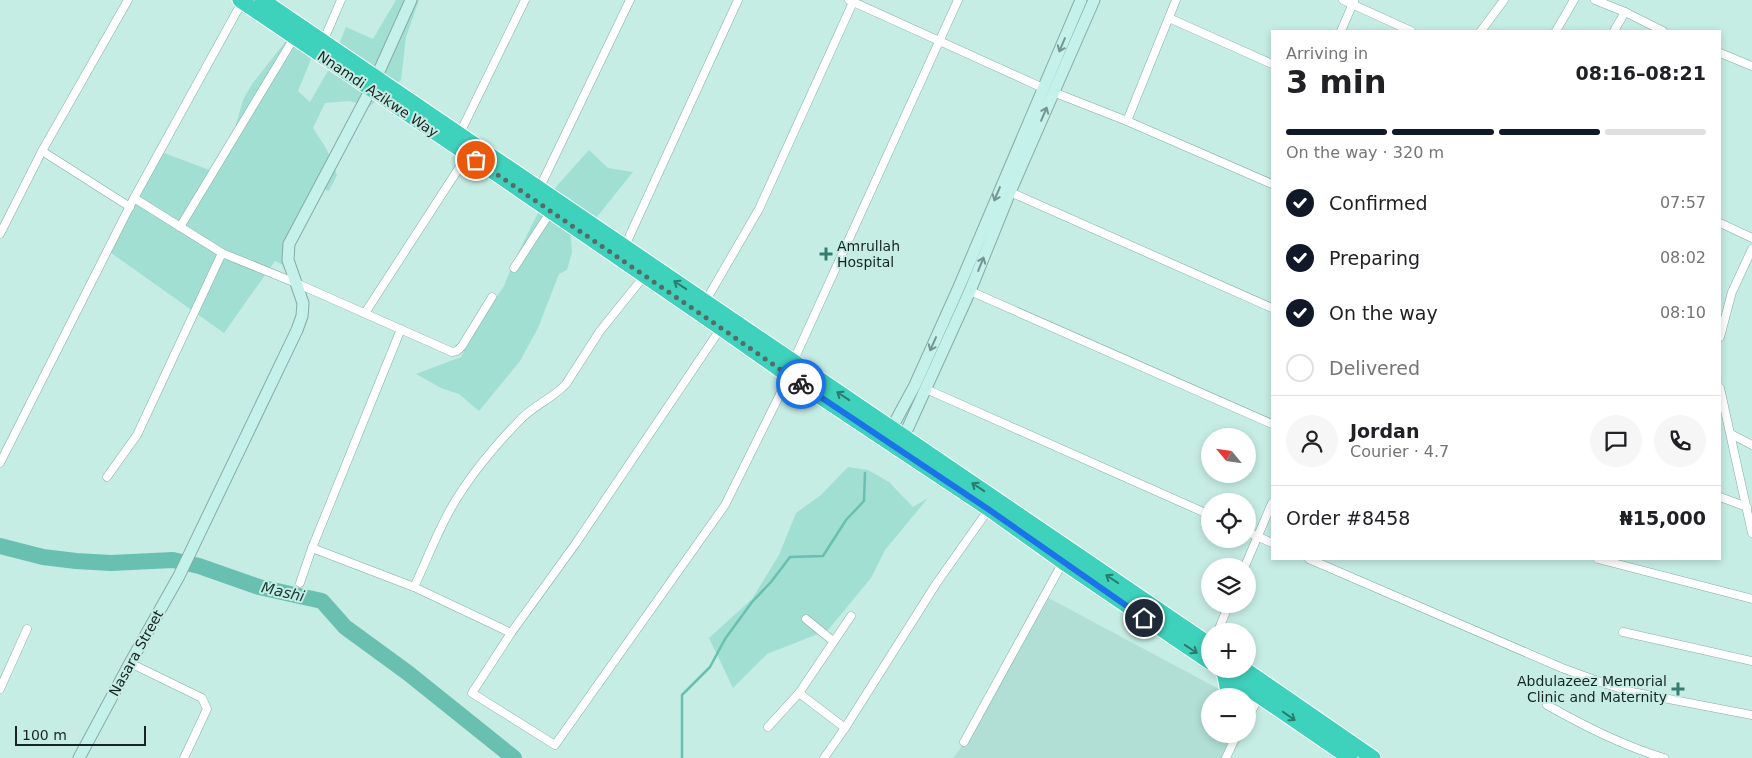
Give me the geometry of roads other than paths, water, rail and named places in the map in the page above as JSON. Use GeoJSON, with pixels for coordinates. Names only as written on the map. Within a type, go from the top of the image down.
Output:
{"type":"FeatureCollection","features":[{"type":"Feature","properties":{"kind":"highway","name":"Nnamdi Azikwe Way"},"geometry":{"type":"LineString","coordinates":[[262,0],[323,42],[373,84],[468,154],[721,328],[791,369],[1201,640]]}},
{"type":"Feature","properties":{"kind":"highway","name":"Nnamdi Azikwe Way"},"geometry":{"type":"LineString","coordinates":[[241,1],[294,38],[459,135],[540,189],[705,302],[791,369]]}},
{"type":"Feature","properties":{"kind":"highway","name":"Nnamdi Azikwe Way"},"geometry":{"type":"LineString","coordinates":[[894,438],[988,509],[1201,656]]}},
{"type":"Feature","properties":{"kind":"highway"},"geometry":{"type":"LineString","coordinates":[[1256,677],[1373,758]]}},
{"type":"Feature","properties":{"kind":"highway"},"geometry":{"type":"LineString","coordinates":[[1234,678],[1350,758]]}},
{"type":"Feature","properties":{"kind":"street"},"geometry":{"type":"LineString","coordinates":[[0,234],[42,151],[128,0]]}},
{"type":"Feature","properties":{"kind":"street"},"geometry":{"type":"LineString","coordinates":[[323,42],[341,0]]}},
{"type":"Feature","properties":{"kind":"street","name":"Nasara Street"},"geometry":{"type":"LineString","coordinates":[[79,758],[179,576],[302,316],[303,303],[288,260],[289,244],[373,84],[411,0]]}},
{"type":"Feature","properties":{"kind":"street"},"geometry":{"type":"LineString","coordinates":[[459,135],[525,0]]}},
{"type":"Feature","properties":{"kind":"street"},"geometry":{"type":"LineString","coordinates":[[540,189],[630,0]]}},
{"type":"Feature","properties":{"kind":"street"},"geometry":{"type":"LineString","coordinates":[[624,248],[738,0]]}},
{"type":"Feature","properties":{"kind":"street"},"geometry":{"type":"LineString","coordinates":[[721,328],[576,543],[511,633],[472,693],[555,745],[725,505],[791,369],[958,0]]}},
{"type":"Feature","properties":{"kind":"street"},"geometry":{"type":"LineString","coordinates":[[894,438],[926,389],[970,291],[1010,192],[1080,0]]}},
{"type":"Feature","properties":{"kind":"street"},"geometry":{"type":"LineString","coordinates":[[894,438],[915,385],[1048,90],[1094,0]]}},
{"type":"Feature","properties":{"kind":"street"},"geometry":{"type":"LineString","coordinates":[[1127,122],[1176,0]]}},
{"type":"Feature","properties":{"kind":"street"},"geometry":{"type":"LineString","coordinates":[[1343,0],[1353,2],[1409,30]]}},
{"type":"Feature","properties":{"kind":"street"},"geometry":{"type":"LineString","coordinates":[[1482,30],[1504,0]]}},
{"type":"Feature","properties":{"kind":"street"},"geometry":{"type":"LineString","coordinates":[[1557,30],[1574,0]]}},
{"type":"Feature","properties":{"kind":"street"},"geometry":{"type":"LineString","coordinates":[[1595,0],[1661,30]]}},
{"type":"Feature","properties":{"kind":"street"},"geometry":{"type":"LineString","coordinates":[[0,463],[134,198],[241,1]]}},
{"type":"Feature","properties":{"kind":"street"},"geometry":{"type":"LineString","coordinates":[[705,302],[759,209],[852,1],[1048,90],[1271,184]]}},
{"type":"Feature","properties":{"kind":"street"},"geometry":{"type":"LineString","coordinates":[[1341,30],[1353,2]]}},
{"type":"Feature","properties":{"kind":"street"},"geometry":{"type":"LineString","coordinates":[[1615,30],[1625,12]]}},
{"type":"Feature","properties":{"kind":"street"},"geometry":{"type":"LineString","coordinates":[[1169,18],[1271,64]]}},
{"type":"Feature","properties":{"kind":"street"},"geometry":{"type":"LineString","coordinates":[[180,227],[294,38]]}},
{"type":"Feature","properties":{"kind":"street"},"geometry":{"type":"LineString","coordinates":[[1721,53],[1752,66]]}},
{"type":"Feature","properties":{"kind":"street"},"geometry":{"type":"LineString","coordinates":[[42,151],[130,207]]}},
{"type":"Feature","properties":{"kind":"street"},"geometry":{"type":"LineString","coordinates":[[365,313],[468,154]]}},
{"type":"Feature","properties":{"kind":"street"},"geometry":{"type":"LineString","coordinates":[[1010,192],[1271,308]]}},
{"type":"Feature","properties":{"kind":"street"},"geometry":{"type":"LineString","coordinates":[[134,198],[222,253],[296,283],[452,352],[457,352],[462,346],[492,297]]}},
{"type":"Feature","properties":{"kind":"street"},"geometry":{"type":"LineString","coordinates":[[514,268],[551,211]]}},
{"type":"Feature","properties":{"kind":"street"},"geometry":{"type":"LineString","coordinates":[[1721,223],[1752,238]]}},
{"type":"Feature","properties":{"kind":"street"},"geometry":{"type":"LineString","coordinates":[[1721,333],[1732,292],[1752,249]]}},
{"type":"Feature","properties":{"kind":"street"},"geometry":{"type":"LineString","coordinates":[[107,477],[137,435],[222,253]]}},
{"type":"Feature","properties":{"kind":"street"},"geometry":{"type":"LineString","coordinates":[[414,587],[450,511],[477,469],[520,420],[532,409],[560,391],[600,331],[645,275]]}},
{"type":"Feature","properties":{"kind":"street"},"geometry":{"type":"LineString","coordinates":[[970,291],[1271,424]]}},
{"type":"Feature","properties":{"kind":"street"},"geometry":{"type":"LineString","coordinates":[[300,583],[312,548],[401,329]]}},
{"type":"Feature","properties":{"kind":"street"},"geometry":{"type":"LineString","coordinates":[[926,389],[1201,512]]}},
{"type":"Feature","properties":{"kind":"street"},"geometry":{"type":"LineString","coordinates":[[1721,392],[1752,534]]}},
{"type":"Feature","properties":{"kind":"street"},"geometry":{"type":"LineString","coordinates":[[1731,434],[1752,444]]}},
{"type":"Feature","properties":{"kind":"street"},"geometry":{"type":"LineString","coordinates":[[1721,497],[1747,508]]}},
{"type":"Feature","properties":{"kind":"street"},"geometry":{"type":"LineString","coordinates":[[1249,558],[1271,505]]}},
{"type":"Feature","properties":{"kind":"street"},"geometry":{"type":"LineString","coordinates":[[824,758],[936,584],[988,509]]}},
{"type":"Feature","properties":{"kind":"street"},"geometry":{"type":"LineString","coordinates":[[1258,537],[1271,543]]}},
{"type":"Feature","properties":{"kind":"street"},"geometry":{"type":"LineString","coordinates":[[312,548],[414,587],[511,633]]}},
{"type":"Feature","properties":{"kind":"street"},"geometry":{"type":"LineString","coordinates":[[1311,560],[1562,668],[1606,684],[1632,692],[1752,715]]}},
{"type":"Feature","properties":{"kind":"street"},"geometry":{"type":"LineString","coordinates":[[1602,560],[1752,599]]}},
{"type":"Feature","properties":{"kind":"street"},"geometry":{"type":"LineString","coordinates":[[964,742],[1063,562]]}},
{"type":"Feature","properties":{"kind":"street"},"geometry":{"type":"LineString","coordinates":[[768,727],[799,693],[851,616]]}},
{"type":"Feature","properties":{"kind":"street"},"geometry":{"type":"LineString","coordinates":[[806,619],[833,641]]}},
{"type":"Feature","properties":{"kind":"street"},"geometry":{"type":"LineString","coordinates":[[0,689],[27,629]]}},
{"type":"Feature","properties":{"kind":"street"},"geometry":{"type":"LineString","coordinates":[[1623,632],[1752,661]]}},
{"type":"Feature","properties":{"kind":"street"},"geometry":{"type":"LineString","coordinates":[[130,663],[202,698],[206,704],[208,709],[184,758]]}},
{"type":"Feature","properties":{"kind":"street"},"geometry":{"type":"LineString","coordinates":[[799,693],[845,728]]}},
{"type":"Feature","properties":{"kind":"street"},"geometry":{"type":"LineString","coordinates":[[1256,703],[1260,696]]}},
{"type":"Feature","properties":{"kind":"street"},"geometry":{"type":"LineString","coordinates":[[1547,705],[1572,720],[1617,741],[1664,758]]}},
{"type":"Feature","properties":{"kind":"street"},"geometry":{"type":"LineString","coordinates":[[1226,758],[1234,743]]}},
{"type":"Feature","properties":{"kind":"waterway"},"geometry":{"type":"LineString","coordinates":[[682,758],[682,695],[710,667],[725,639],[752,602],[771,582],[790,557],[823,556],[846,520],[864,501],[865,473]]}},
{"type":"Feature","properties":{"kind":"waterway","name":"Mashi"},"geometry":{"type":"LineString","coordinates":[[0,546],[43,557],[76,561],[111,563],[173,560],[199,566],[259,587],[322,601],[345,627],[408,673],[514,758]]}},
{"type":"Feature","properties":{"kind":"place","name":"Amrullah Hospital"},"geometry":{"type":"Point","coordinates":[826,254]}},
{"type":"Feature","properties":{"kind":"place","name":"Abdulazeez Memorial Clinic and Maternity"},"geometry":{"type":"Point","coordinates":[1678,689]}}]}
